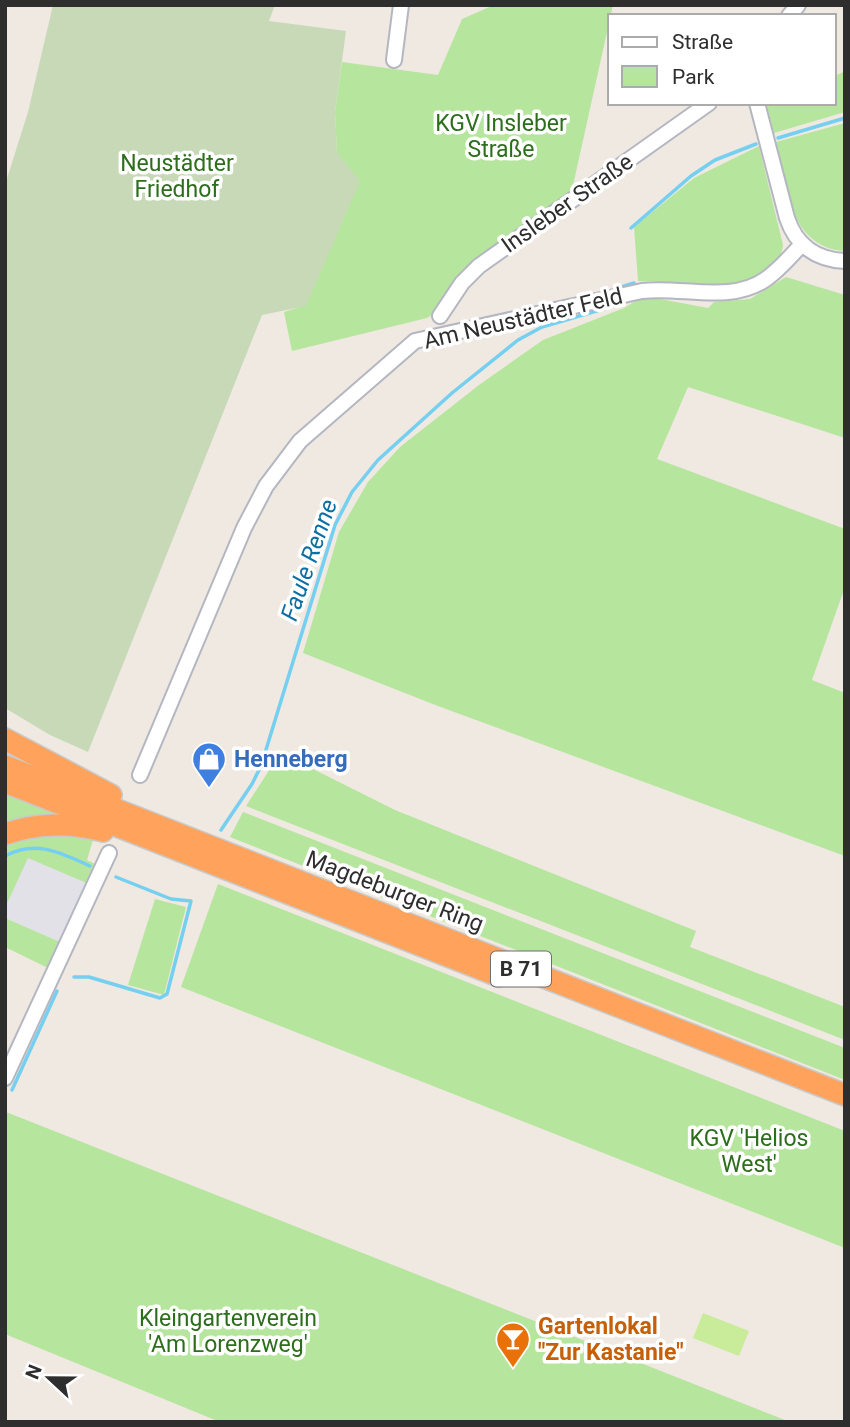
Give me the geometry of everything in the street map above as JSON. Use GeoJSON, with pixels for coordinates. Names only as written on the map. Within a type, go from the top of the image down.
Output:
{"type":"FeatureCollection","features":[{"type":"Feature","properties":{"kind":"highway"},"geometry":{"type":"LineString","coordinates":[[5,739],[125,802],[188,830],[193,848],[169,856],[106,832],[82,827],[41,826],[5,834]]}},
{"type":"Feature","properties":{"kind":"highway","name":"Magdeburger Ring"},"geometry":{"type":"LineString","coordinates":[[5,766],[193,848],[845,1110]]}},
{"type":"Feature","properties":{"kind":"highway","name":"Magdeburger Ring"},"geometry":{"type":"LineString","coordinates":[[5,782],[193,848],[845,1095]]}},
{"type":"Feature","properties":{"kind":"street"},"geometry":{"type":"LineString","coordinates":[[394,60],[401,5]]}},
{"type":"Feature","properties":{"kind":"street","name":"Insleber Straße"},"geometry":{"type":"LineString","coordinates":[[440,316],[479,265],[706,105]]}},
{"type":"Feature","properties":{"kind":"street"},"geometry":{"type":"LineString","coordinates":[[759,105],[789,223],[802,244],[823,258],[845,261]]}},
{"type":"Feature","properties":{"kind":"street","name":"Am Neustädter Feld"},"geometry":{"type":"LineString","coordinates":[[139,775],[235,546],[266,486],[300,441],[415,341],[642,291],[745,290],[772,275],[802,244]]}},
{"type":"Feature","properties":{"kind":"street"},"geometry":{"type":"LineString","coordinates":[[5,1078],[109,853]]}},
{"type":"Feature","properties":{"kind":"shaded area"},"geometry":{"type":"Polygon","coordinates":[[[28,856],[89,884],[60,942],[5,918],[5,908],[28,856]]]}},
{"type":"Feature","properties":{"kind":"green space","name":"Neustädter Friedhof"},"geometry":{"type":"Polygon","coordinates":[[[53,5],[275,5],[269,21],[346,31],[335,112],[337,152],[360,181],[306,306],[262,315],[88,752],[50,735],[5,708],[5,185],[28,112],[53,5]]]}},
{"type":"Feature","properties":{"kind":"green space","name":"KGV Insleber Straße"},"geometry":{"type":"Polygon","coordinates":[[[494,5],[613,5],[611,14],[608,14],[608,28],[572,190],[470,264],[435,313],[427,318],[292,351],[284,312],[306,305],[337,152],[335,112],[342,62],[438,75],[462,19],[494,5]]]}},
{"type":"Feature","properties":{"kind":"green space"},"geometry":{"type":"Polygon","coordinates":[[[845,71],[845,112],[774,133],[767,105],[836,105],[836,74],[845,71]]]}},
{"type":"Feature","properties":{"kind":"green space"},"geometry":{"type":"Polygon","coordinates":[[[845,123],[843,251],[825,247],[811,238],[801,225],[787,194],[776,142],[845,123]]]}},
{"type":"Feature","properties":{"kind":"green space"},"geometry":{"type":"Polygon","coordinates":[[[759,146],[783,245],[776,263],[763,275],[744,282],[698,284],[638,281],[634,227],[694,178],[759,146]]]}},
{"type":"Feature","properties":{"kind":"green space"},"geometry":{"type":"Polygon","coordinates":[[[786,277],[845,295],[845,438],[688,387],[657,459],[845,529],[845,587],[812,680],[845,693],[845,856],[438,706],[303,653],[339,532],[368,482],[400,447],[479,385],[543,340],[624,308],[644,296],[708,308],[714,302],[750,299],[786,277]]]}},
{"type":"Feature","properties":{"kind":"green space"},"geometry":{"type":"Polygon","coordinates":[[[277,751],[395,810],[696,931],[690,947],[845,1007],[845,1040],[246,806],[268,772],[277,751]]]}},
{"type":"Feature","properties":{"kind":"green space"},"geometry":{"type":"Polygon","coordinates":[[[5,790],[89,823],[5,828],[5,790]]]}},
{"type":"Feature","properties":{"kind":"green space"},"geometry":{"type":"Polygon","coordinates":[[[243,812],[845,1048],[845,1080],[230,837],[243,812]]]}},
{"type":"Feature","properties":{"kind":"green space"},"geometry":{"type":"Polygon","coordinates":[[[47,832],[94,836],[87,860],[99,866],[89,884],[28,858],[5,908],[5,843],[47,832]]]}},
{"type":"Feature","properties":{"kind":"green space","name":"KGV 'Helios West'"},"geometry":{"type":"Polygon","coordinates":[[[218,884],[845,1131],[845,1248],[181,987],[218,884]]]}},
{"type":"Feature","properties":{"kind":"green space"},"geometry":{"type":"Polygon","coordinates":[[[155,899],[186,907],[164,995],[128,985],[155,899]]]}},
{"type":"Feature","properties":{"kind":"green space"},"geometry":{"type":"Polygon","coordinates":[[[5,918],[60,942],[48,968],[5,947],[5,918]]]}},
{"type":"Feature","properties":{"kind":"green space","name":"Kleingartenverein 'Am Lorenzweg'"},"geometry":{"type":"Polygon","coordinates":[[[6,1112],[790,1422],[220,1422],[5,1334],[6,1112]]]}},
{"type":"Feature","properties":{"kind":"green space"},"geometry":{"type":"Polygon","coordinates":[[[703,1313],[749,1331],[739,1356],[693,1338],[703,1313]]]}},
{"type":"Feature","properties":{"kind":"waterway","name":"Faule Renne"},"geometry":{"type":"LineString","coordinates":[[778,138],[845,118]]}},
{"type":"Feature","properties":{"kind":"waterway","name":"Faule Renne"},"geometry":{"type":"LineString","coordinates":[[631,228],[691,176],[715,160],[756,144]]}},
{"type":"Feature","properties":{"kind":"waterway","name":"Faule Renne"},"geometry":{"type":"LineString","coordinates":[[615,289],[634,283]]}},
{"type":"Feature","properties":{"kind":"waterway","name":"Faule Renne"},"geometry":{"type":"LineString","coordinates":[[221,830],[261,766],[335,525],[352,492],[378,460],[452,393],[518,340],[542,327],[620,304]]}},
{"type":"Feature","properties":{"kind":"waterway"},"geometry":{"type":"LineString","coordinates":[[5,856],[16,851],[38,848],[59,853],[90,866]]}},
{"type":"Feature","properties":{"kind":"waterway","name":"Faule Renne"},"geometry":{"type":"LineString","coordinates":[[74,977],[89,977],[160,998],[167,994],[191,901],[171,899],[116,877]]}},
{"type":"Feature","properties":{"kind":"waterway","name":"Faule Renne"},"geometry":{"type":"LineString","coordinates":[[12,1090],[57,991]]}},
{"type":"Feature","properties":{"kind":"place","name":"Henneberg"},"geometry":{"type":"Point","coordinates":[209,789]}},
{"type":"Feature","properties":{"kind":"place","name":"Gartenlokal \"Zur Kastanie\""},"geometry":{"type":"Point","coordinates":[513,1369]}}]}
